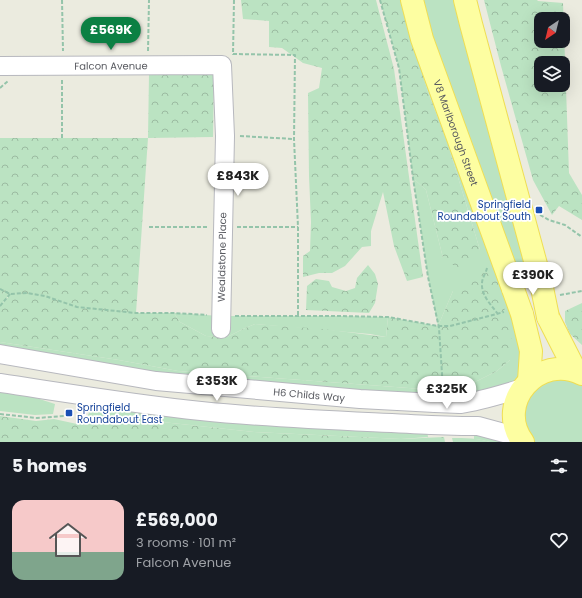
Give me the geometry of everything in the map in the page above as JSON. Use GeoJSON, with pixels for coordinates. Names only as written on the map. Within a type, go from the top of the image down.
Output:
{"type":"FeatureCollection","features":[{"type":"Feature","properties":{"kind":"main road","name":"V8 Marlborough Street"},"geometry":{"type":"LineString","coordinates":[[412,0],[424,46],[522,314],[531,351],[526,384],[517,399],[514,412],[515,425],[521,440]]}},
{"type":"Feature","properties":{"kind":"main road"},"geometry":{"type":"LineString","coordinates":[[465,0],[541,283],[548,316],[578,372]]}},
{"type":"Feature","properties":{"kind":"main road"},"geometry":{"type":"LineString","coordinates":[[526,384],[542,372],[558,368],[578,372]]}},
{"type":"Feature","properties":{"kind":"street","name":"Falcon Avenue"},"geometry":{"type":"LineString","coordinates":[[0,66],[222,65]]}},
{"type":"Feature","properties":{"kind":"street","name":"Wealdstone Place"},"geometry":{"type":"LineString","coordinates":[[221,329],[225,136],[222,65]]}},
{"type":"Feature","properties":{"kind":"street","name":"H6 Childs Way"},"geometry":{"type":"LineString","coordinates":[[2,355],[156,381],[360,399],[439,396],[460,404],[495,397],[526,384]]}},
{"type":"Feature","properties":{"kind":"street"},"geometry":{"type":"LineString","coordinates":[[0,383],[125,402],[202,411],[282,418],[478,426],[521,440]]}},
{"type":"Feature","properties":{"kind":"path"},"geometry":{"type":"LineString","coordinates":[[148,66],[149,0]]}},
{"type":"Feature","properties":{"kind":"path"},"geometry":{"type":"LineString","coordinates":[[234,0],[233,54],[295,55],[294,139],[298,227],[298,316]]}},
{"type":"Feature","properties":{"kind":"path"},"geometry":{"type":"LineString","coordinates":[[380,0],[399,68],[413,178],[428,277],[439,328],[439,396]]}},
{"type":"Feature","properties":{"kind":"path"},"geometry":{"type":"LineString","coordinates":[[225,136],[294,139]]}},
{"type":"Feature","properties":{"kind":"path"},"geometry":{"type":"LineString","coordinates":[[539,215],[565,225],[582,237]]}},
{"type":"Feature","properties":{"kind":"path"},"geometry":{"type":"LineString","coordinates":[[488,268],[482,282],[483,292],[498,314]]}},
{"type":"Feature","properties":{"kind":"path"},"geometry":{"type":"LineString","coordinates":[[0,306],[10,294]]}},
{"type":"Feature","properties":{"kind":"path"},"geometry":{"type":"LineString","coordinates":[[0,414],[37,418],[64,416]]}},
{"type":"Feature","properties":{"kind":"green space"},"geometry":{"type":"Polygon","coordinates":[[[241,0],[376,0],[394,69],[423,277],[407,281],[394,246],[383,192],[371,231],[371,246],[362,247],[345,266],[332,273],[319,273],[303,277],[303,256],[310,251],[311,222],[308,93],[319,88],[322,68],[303,63],[282,48],[269,47],[269,21],[243,19],[241,0]]]}},
{"type":"Feature","properties":{"kind":"green space"},"geometry":{"type":"Polygon","coordinates":[[[380,0],[402,0],[405,16],[428,92],[447,141],[480,250],[476,261],[459,269],[443,258],[426,190],[413,178],[399,68],[380,0]]]}},
{"type":"Feature","properties":{"kind":"green space"},"geometry":{"type":"Polygon","coordinates":[[[402,0],[522,314],[529,381],[495,397],[360,399],[0,354],[0,342],[119,360],[178,371],[422,389],[444,384],[459,384],[477,381],[497,371],[510,360],[453,291],[438,326],[428,277],[413,178],[426,190],[443,258],[480,250],[447,141],[428,92],[405,16],[402,0]]]}},
{"type":"Feature","properties":{"kind":"green space"},"geometry":{"type":"Polygon","coordinates":[[[423,0],[456,0],[533,284],[522,288],[436,54],[423,0]]]}},
{"type":"Feature","properties":{"kind":"green space"},"geometry":{"type":"Polygon","coordinates":[[[484,0],[537,0],[563,3],[563,12],[534,12],[534,48],[565,48],[565,56],[534,56],[534,92],[566,92],[569,173],[582,195],[582,220],[559,206],[552,215],[533,180],[484,0]]]}},
{"type":"Feature","properties":{"kind":"green space"},"geometry":{"type":"Polygon","coordinates":[[[149,74],[214,75],[213,137],[148,138],[149,74]]]}},
{"type":"Feature","properties":{"kind":"green space"},"geometry":{"type":"Polygon","coordinates":[[[0,138],[148,138],[136,313],[174,313],[180,322],[206,336],[227,337],[255,324],[323,329],[386,337],[388,317],[438,326],[453,291],[474,275],[495,271],[513,345],[510,360],[497,371],[477,381],[459,384],[444,384],[422,389],[178,371],[119,360],[0,342],[0,306],[10,295],[0,293],[0,138]]]}},
{"type":"Feature","properties":{"kind":"green space"},"geometry":{"type":"Polygon","coordinates":[[[368,265],[375,274],[378,284],[375,303],[369,313],[306,310],[307,286],[316,279],[329,281],[332,287],[346,291],[355,288],[357,278],[368,265]]]}},
{"type":"Feature","properties":{"kind":"green space"},"geometry":{"type":"Polygon","coordinates":[[[0,293],[10,294],[0,306],[0,293]]]}},
{"type":"Feature","properties":{"kind":"green space"},"geometry":{"type":"Polygon","coordinates":[[[582,303],[582,345],[570,334],[565,322],[565,311],[582,303]]]}},
{"type":"Feature","properties":{"kind":"green space"},"geometry":{"type":"Polygon","coordinates":[[[174,313],[221,316],[388,317],[386,337],[370,334],[255,324],[227,337],[206,336],[180,322],[174,313]]]}},
{"type":"Feature","properties":{"kind":"green space"},"geometry":{"type":"Polygon","coordinates":[[[559,377],[582,384],[582,442],[535,442],[528,432],[524,420],[524,408],[536,387],[559,377]]]}},
{"type":"Feature","properties":{"kind":"green space"},"geometry":{"type":"Polygon","coordinates":[[[0,391],[27,395],[55,404],[53,414],[35,415],[0,411],[0,391]]]}},
{"type":"Feature","properties":{"kind":"green space"},"geometry":{"type":"Polygon","coordinates":[[[118,409],[427,430],[428,437],[401,439],[254,432],[144,420],[87,417],[90,411],[118,409]]]}},
{"type":"Feature","properties":{"kind":"green space"},"geometry":{"type":"Polygon","coordinates":[[[0,416],[36,421],[54,419],[77,424],[87,417],[144,420],[254,432],[401,439],[444,437],[445,442],[0,442],[0,416]]]}},
{"type":"Feature","properties":{"kind":"green space"},"geometry":{"type":"Polygon","coordinates":[[[474,432],[505,442],[490,442],[474,439],[474,432]]]}},
{"type":"Feature","properties":{"kind":"green space"},"geometry":{"type":"Polygon","coordinates":[[[452,438],[467,438],[490,442],[453,442],[452,438]]]}},
{"type":"Feature","properties":{"kind":"place","name":"Springfield Roundabout South"},"geometry":{"type":"Point","coordinates":[539,210]}},
{"type":"Feature","properties":{"kind":"place","name":"Springfield Roundabout East"},"geometry":{"type":"Point","coordinates":[69,413]}}]}
